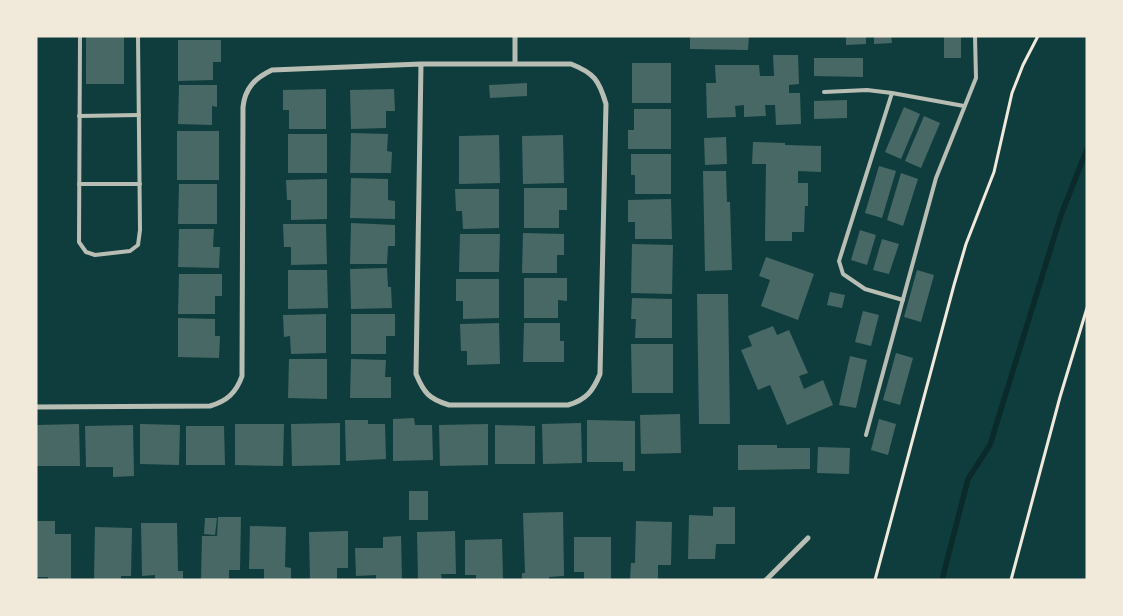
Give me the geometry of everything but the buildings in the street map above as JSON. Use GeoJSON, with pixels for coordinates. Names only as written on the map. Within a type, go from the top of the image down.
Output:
{"type":"FeatureCollection","features":[{"type":"Feature","properties":{"kind":"street"},"geometry":{"type":"LineString","coordinates":[[515,36],[515,63]]}},
{"type":"Feature","properties":{"kind":"street"},"geometry":{"type":"LineString","coordinates":[[36,407],[210,406],[227,399],[238,388],[242,376],[243,107],[249,86],[259,76],[272,70],[421,64],[571,64],[588,71],[597,81],[606,104],[600,374],[590,394],[578,402],[568,405],[449,405],[436,401],[421,387],[416,374],[421,64]]}},
{"type":"Feature","properties":{"kind":"street"},"geometry":{"type":"LineString","coordinates":[[766,580],[808,538]]}},
{"type":"Feature","properties":{"kind":"lane"},"geometry":{"type":"LineString","coordinates":[[80,36],[79,242],[86,252],[95,255],[130,251],[138,245],[140,230],[138,36]]}},
{"type":"Feature","properties":{"kind":"lane"},"geometry":{"type":"LineString","coordinates":[[866,435],[936,178],[976,78],[975,36]]}},
{"type":"Feature","properties":{"kind":"lane"},"geometry":{"type":"LineString","coordinates":[[824,92],[866,90],[964,106]]}},
{"type":"Feature","properties":{"kind":"lane"},"geometry":{"type":"LineString","coordinates":[[892,94],[839,261],[843,274],[865,289],[903,300]]}},
{"type":"Feature","properties":{"kind":"lane"},"geometry":{"type":"LineString","coordinates":[[79,116],[139,115]]}},
{"type":"Feature","properties":{"kind":"lane"},"geometry":{"type":"LineString","coordinates":[[79,184],[140,184]]}},
{"type":"Feature","properties":{"kind":"path"},"geometry":{"type":"LineString","coordinates":[[875,580],[966,244],[994,172],[1012,93],[1023,65],[1038,36]]}},
{"type":"Feature","properties":{"kind":"path"},"geometry":{"type":"LineString","coordinates":[[1011,580],[1060,397],[1087,308]]}},
{"type":"Feature","properties":{"kind":"waterway"},"geometry":{"type":"LineString","coordinates":[[942,580],[968,479],[990,445],[1061,215],[1087,149]]}}]}
